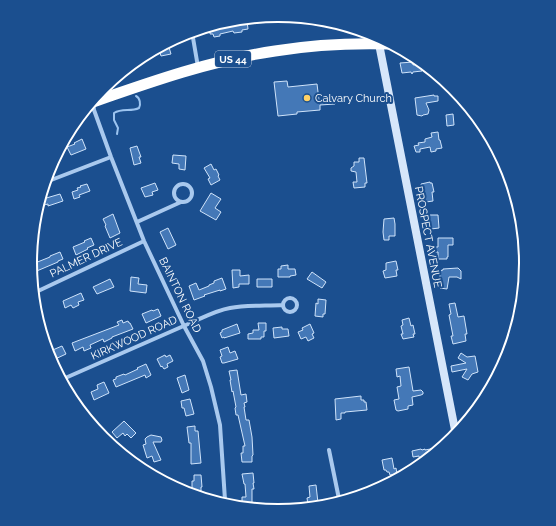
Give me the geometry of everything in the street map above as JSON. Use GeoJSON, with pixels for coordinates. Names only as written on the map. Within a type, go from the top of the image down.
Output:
{"type":"FeatureCollection","features":[{"type":"Feature","properties":{"kind":"highway","name":"US 44"},"geometry":{"type":"LineString","coordinates":[[102,99],[155,80],[198,68],[276,51],[329,45],[379,44]]}},
{"type":"Feature","properties":{"kind":"main road","name":"PROSPECT AVENUE"},"geometry":{"type":"LineString","coordinates":[[385,47],[454,427]]}},
{"type":"Feature","properties":{"kind":"street"},"geometry":{"type":"LineString","coordinates":[[193,38],[198,68]]}},
{"type":"Feature","properties":{"kind":"street","name":"BAINTON ROAD"},"geometry":{"type":"LineString","coordinates":[[94,108],[144,241],[184,326],[203,361],[211,386],[220,425],[225,498]]}},
{"type":"Feature","properties":{"kind":"street"},"geometry":{"type":"LineString","coordinates":[[52,180],[111,157]]}},
{"type":"Feature","properties":{"kind":"street"},"geometry":{"type":"LineString","coordinates":[[137,222],[181,202],[187,201],[192,193],[190,188],[182,184],[177,187],[174,192],[175,197],[181,202]]}},
{"type":"Feature","properties":{"kind":"street","name":"PALMER DRIVE"},"geometry":{"type":"LineString","coordinates":[[39,291],[144,241]]}},
{"type":"Feature","properties":{"kind":"street","name":"KIRKWOOD ROAD"},"geometry":{"type":"LineString","coordinates":[[66,378],[195,321],[229,308],[283,305]]}},
{"type":"Feature","properties":{"kind":"street"},"geometry":{"type":"LineString","coordinates":[[329,450],[338,496]]}},
{"type":"Feature","properties":{"kind":"building"},"geometry":{"type":"Polygon","coordinates":[[[247,24],[248,29],[242,30],[242,32],[234,33],[233,31],[214,37],[213,34],[210,34],[210,32],[216,30],[247,24]]]}},
{"type":"Feature","properties":{"kind":"building"},"geometry":{"type":"Polygon","coordinates":[[[169,48],[171,54],[161,56],[160,53],[169,48]]]}},
{"type":"Feature","properties":{"kind":"building"},"geometry":{"type":"Polygon","coordinates":[[[411,62],[422,71],[413,72],[412,74],[411,72],[402,73],[400,63],[411,62]]]}},
{"type":"Feature","properties":{"kind":"building","name":"Calvary Church"},"geometry":{"type":"Polygon","coordinates":[[[287,81],[288,87],[317,84],[319,100],[335,99],[335,104],[320,105],[320,110],[297,112],[297,114],[278,116],[274,82],[287,81]]]}},
{"type":"Feature","properties":{"kind":"building"},"geometry":{"type":"Polygon","coordinates":[[[434,95],[438,96],[438,101],[426,103],[429,110],[428,114],[422,116],[417,115],[415,98],[434,95]]]}},
{"type":"Feature","properties":{"kind":"building"},"geometry":{"type":"Polygon","coordinates":[[[453,114],[454,125],[447,126],[446,115],[453,114]]]}},
{"type":"Feature","properties":{"kind":"building"},"geometry":{"type":"Polygon","coordinates":[[[438,132],[442,148],[431,152],[430,147],[420,149],[420,152],[416,152],[414,146],[419,145],[418,143],[425,142],[425,139],[432,137],[431,133],[438,132]]]}},
{"type":"Feature","properties":{"kind":"building"},"geometry":{"type":"Polygon","coordinates":[[[82,139],[86,149],[71,155],[67,147],[82,139]]]}},
{"type":"Feature","properties":{"kind":"building"},"geometry":{"type":"Polygon","coordinates":[[[137,146],[141,157],[139,157],[141,163],[134,165],[130,148],[137,146]]]}},
{"type":"Feature","properties":{"kind":"building"},"geometry":{"type":"Polygon","coordinates":[[[173,155],[186,156],[185,170],[179,169],[179,164],[172,163],[173,155]]]}},
{"type":"Feature","properties":{"kind":"building"},"geometry":{"type":"Polygon","coordinates":[[[359,158],[364,158],[367,183],[365,183],[365,187],[354,188],[353,182],[357,182],[356,172],[351,171],[351,168],[354,166],[354,162],[359,162],[359,158]]]}},
{"type":"Feature","properties":{"kind":"building"},"geometry":{"type":"Polygon","coordinates":[[[211,164],[214,170],[216,169],[220,180],[211,185],[208,179],[210,178],[204,168],[211,164]]]}},
{"type":"Feature","properties":{"kind":"building"},"geometry":{"type":"Polygon","coordinates":[[[155,183],[158,190],[152,192],[153,195],[145,197],[141,188],[155,183]]]}},
{"type":"Feature","properties":{"kind":"building"},"geometry":{"type":"Polygon","coordinates":[[[432,183],[434,192],[432,192],[433,201],[419,203],[418,198],[423,197],[421,184],[432,183]]]}},
{"type":"Feature","properties":{"kind":"building"},"geometry":{"type":"Polygon","coordinates":[[[87,184],[90,191],[79,195],[80,197],[74,199],[72,192],[78,190],[77,188],[81,187],[80,186],[87,184]]]}},
{"type":"Feature","properties":{"kind":"building"},"geometry":{"type":"Polygon","coordinates":[[[211,193],[221,199],[215,208],[221,212],[216,220],[200,211],[211,193]]]}},
{"type":"Feature","properties":{"kind":"building"},"geometry":{"type":"Polygon","coordinates":[[[60,194],[63,201],[48,206],[48,204],[44,205],[46,198],[60,194]]]}},
{"type":"Feature","properties":{"kind":"building"},"geometry":{"type":"Polygon","coordinates":[[[113,214],[120,233],[110,238],[103,219],[113,214]]]}},
{"type":"Feature","properties":{"kind":"building"},"geometry":{"type":"Polygon","coordinates":[[[427,215],[438,215],[439,228],[431,229],[427,215]]]}},
{"type":"Feature","properties":{"kind":"building"},"geometry":{"type":"Polygon","coordinates":[[[394,218],[395,236],[389,236],[389,240],[384,240],[384,219],[394,218]]]}},
{"type":"Feature","properties":{"kind":"building"},"geometry":{"type":"Polygon","coordinates":[[[168,228],[176,245],[168,249],[160,232],[168,228]]]}},
{"type":"Feature","properties":{"kind":"building"},"geometry":{"type":"Polygon","coordinates":[[[91,238],[94,245],[76,255],[73,247],[91,238]]]}},
{"type":"Feature","properties":{"kind":"building"},"geometry":{"type":"Polygon","coordinates":[[[438,238],[453,238],[453,245],[448,245],[447,259],[438,259],[438,252],[435,252],[435,247],[438,247],[438,238]]]}},
{"type":"Feature","properties":{"kind":"building"},"geometry":{"type":"Polygon","coordinates":[[[60,252],[63,259],[37,271],[37,262],[60,252]]]}},
{"type":"Feature","properties":{"kind":"building"},"geometry":{"type":"Polygon","coordinates":[[[396,261],[398,270],[396,270],[397,276],[385,278],[383,271],[386,270],[386,263],[396,261]]]}},
{"type":"Feature","properties":{"kind":"building"},"geometry":{"type":"Polygon","coordinates":[[[288,265],[288,269],[295,269],[296,275],[290,277],[278,277],[278,269],[281,269],[281,266],[288,265]]]}},
{"type":"Feature","properties":{"kind":"building"},"geometry":{"type":"Polygon","coordinates":[[[458,268],[461,271],[461,279],[457,277],[449,277],[447,289],[440,288],[441,282],[439,271],[443,269],[458,268]]]}},
{"type":"Feature","properties":{"kind":"building"},"geometry":{"type":"Polygon","coordinates":[[[232,270],[240,270],[240,276],[249,275],[249,284],[239,284],[239,287],[233,288],[232,270]]]}},
{"type":"Feature","properties":{"kind":"building"},"geometry":{"type":"Polygon","coordinates":[[[312,272],[326,282],[322,288],[307,279],[312,272]]]}},
{"type":"Feature","properties":{"kind":"building"},"geometry":{"type":"Polygon","coordinates":[[[131,277],[139,278],[138,284],[147,285],[146,293],[130,291],[131,277]]]}},
{"type":"Feature","properties":{"kind":"building"},"geometry":{"type":"Polygon","coordinates":[[[222,278],[226,289],[204,295],[205,296],[194,300],[189,286],[196,283],[199,290],[222,278]]]}},
{"type":"Feature","properties":{"kind":"building"},"geometry":{"type":"Polygon","coordinates":[[[110,279],[114,287],[97,294],[93,287],[110,279]]]}},
{"type":"Feature","properties":{"kind":"building"},"geometry":{"type":"Polygon","coordinates":[[[257,279],[272,279],[272,287],[257,287],[257,279]]]}},
{"type":"Feature","properties":{"kind":"building"},"geometry":{"type":"Polygon","coordinates":[[[81,293],[84,300],[78,302],[79,305],[73,308],[71,305],[65,308],[63,301],[81,293]]]}},
{"type":"Feature","properties":{"kind":"building"},"geometry":{"type":"Polygon","coordinates":[[[318,299],[326,300],[325,314],[323,314],[323,317],[315,316],[316,303],[318,304],[318,299]]]}},
{"type":"Feature","properties":{"kind":"building"},"geometry":{"type":"Polygon","coordinates":[[[455,303],[458,317],[464,316],[467,334],[465,334],[466,341],[453,344],[449,304],[455,303]]]}},
{"type":"Feature","properties":{"kind":"building"},"geometry":{"type":"Polygon","coordinates":[[[158,309],[161,316],[146,323],[142,314],[158,309]]]}},
{"type":"Feature","properties":{"kind":"building"},"geometry":{"type":"Polygon","coordinates":[[[409,318],[411,326],[413,325],[415,334],[413,334],[414,337],[403,339],[401,334],[403,334],[401,326],[403,325],[402,320],[409,318]]]}},
{"type":"Feature","properties":{"kind":"building"},"geometry":{"type":"Polygon","coordinates":[[[122,320],[123,323],[128,321],[133,329],[112,337],[104,342],[103,339],[90,345],[91,348],[84,351],[83,347],[75,351],[72,343],[119,325],[117,322],[122,320]]]}},
{"type":"Feature","properties":{"kind":"building"},"geometry":{"type":"Polygon","coordinates":[[[258,323],[266,323],[264,337],[261,337],[261,339],[248,339],[248,334],[253,333],[253,330],[259,330],[258,323]]]}},
{"type":"Feature","properties":{"kind":"building"},"geometry":{"type":"Polygon","coordinates":[[[237,324],[240,333],[222,338],[220,333],[222,330],[237,324]]]}},
{"type":"Feature","properties":{"kind":"building"},"geometry":{"type":"Polygon","coordinates":[[[310,324],[314,333],[312,334],[314,338],[308,341],[306,337],[301,339],[298,332],[310,324]]]}},
{"type":"Feature","properties":{"kind":"building"},"geometry":{"type":"Polygon","coordinates":[[[282,327],[282,329],[288,329],[289,336],[274,338],[273,328],[282,327]]]}},
{"type":"Feature","properties":{"kind":"building"},"geometry":{"type":"Polygon","coordinates":[[[62,346],[66,354],[57,358],[53,350],[62,346]]]}},
{"type":"Feature","properties":{"kind":"building"},"geometry":{"type":"Polygon","coordinates":[[[228,347],[230,353],[235,351],[238,359],[222,363],[220,350],[228,347]]]}},
{"type":"Feature","properties":{"kind":"building"},"geometry":{"type":"Polygon","coordinates":[[[461,353],[467,357],[475,356],[478,372],[472,374],[468,380],[462,377],[467,369],[452,372],[451,366],[466,363],[458,358],[461,353]]]}},
{"type":"Feature","properties":{"kind":"building"},"geometry":{"type":"Polygon","coordinates":[[[165,355],[166,357],[170,355],[173,361],[167,364],[168,367],[164,369],[162,366],[161,367],[157,359],[165,355]]]}},
{"type":"Feature","properties":{"kind":"building"},"geometry":{"type":"Polygon","coordinates":[[[146,364],[151,375],[146,378],[145,375],[116,387],[113,380],[116,379],[116,377],[125,375],[146,364]]]}},
{"type":"Feature","properties":{"kind":"building"},"geometry":{"type":"Polygon","coordinates":[[[409,367],[413,391],[421,390],[423,394],[412,397],[413,405],[408,406],[408,409],[398,411],[396,410],[394,400],[399,399],[397,387],[401,386],[400,376],[397,377],[396,369],[409,367]]]}},
{"type":"Feature","properties":{"kind":"building"},"geometry":{"type":"Polygon","coordinates":[[[237,370],[241,395],[246,394],[247,402],[244,403],[244,407],[246,420],[249,420],[252,437],[252,462],[242,462],[241,453],[243,453],[243,446],[245,446],[238,415],[236,415],[236,407],[229,371],[237,370]]]}},
{"type":"Feature","properties":{"kind":"building"},"geometry":{"type":"Polygon","coordinates":[[[185,375],[189,390],[182,393],[177,378],[185,375]]]}},
{"type":"Feature","properties":{"kind":"building"},"geometry":{"type":"Polygon","coordinates":[[[104,382],[109,393],[94,400],[91,392],[98,389],[97,385],[104,382]]]}},
{"type":"Feature","properties":{"kind":"building"},"geometry":{"type":"Polygon","coordinates":[[[361,396],[361,400],[366,402],[367,410],[341,413],[341,419],[336,420],[335,399],[361,396]]]}},
{"type":"Feature","properties":{"kind":"building"},"geometry":{"type":"Polygon","coordinates":[[[190,399],[194,414],[186,416],[184,408],[182,408],[181,401],[190,399]]]}},
{"type":"Feature","properties":{"kind":"building"},"geometry":{"type":"Polygon","coordinates":[[[124,421],[136,433],[131,438],[127,434],[125,436],[123,433],[117,438],[112,432],[124,421]]]}},
{"type":"Feature","properties":{"kind":"building"},"geometry":{"type":"Polygon","coordinates":[[[195,426],[195,431],[198,431],[201,463],[191,464],[191,443],[189,443],[187,427],[195,426]]]}},
{"type":"Feature","properties":{"kind":"building"},"geometry":{"type":"Polygon","coordinates":[[[151,435],[161,437],[162,440],[161,442],[153,442],[161,460],[154,462],[152,456],[147,458],[143,445],[146,444],[145,439],[151,435]]]}},
{"type":"Feature","properties":{"kind":"building"},"geometry":{"type":"Polygon","coordinates":[[[421,449],[431,449],[419,458],[419,456],[413,457],[412,451],[421,449]]]}},
{"type":"Feature","properties":{"kind":"building"},"geometry":{"type":"Polygon","coordinates":[[[392,458],[394,469],[396,468],[397,473],[390,475],[389,472],[384,470],[382,460],[392,458]]]}},
{"type":"Feature","properties":{"kind":"building"},"geometry":{"type":"Polygon","coordinates":[[[253,473],[254,489],[252,489],[252,502],[242,501],[242,497],[246,497],[245,484],[242,474],[253,473]]]}},
{"type":"Feature","properties":{"kind":"building"},"geometry":{"type":"Polygon","coordinates":[[[194,475],[201,475],[201,491],[192,488],[192,481],[194,481],[194,475]]]}},
{"type":"Feature","properties":{"kind":"building"},"geometry":{"type":"Polygon","coordinates":[[[316,485],[318,500],[308,502],[307,498],[310,497],[309,486],[316,485]]]}},
{"type":"Feature","properties":{"kind":"waterway"},"geometry":{"type":"LineString","coordinates":[[117,134],[118,128],[114,120],[114,113],[139,108],[140,101],[136,96]]}},
{"type":"Feature","properties":{"kind":"place","name":"Calvary Church"},"geometry":{"type":"Point","coordinates":[307,98]}}]}
